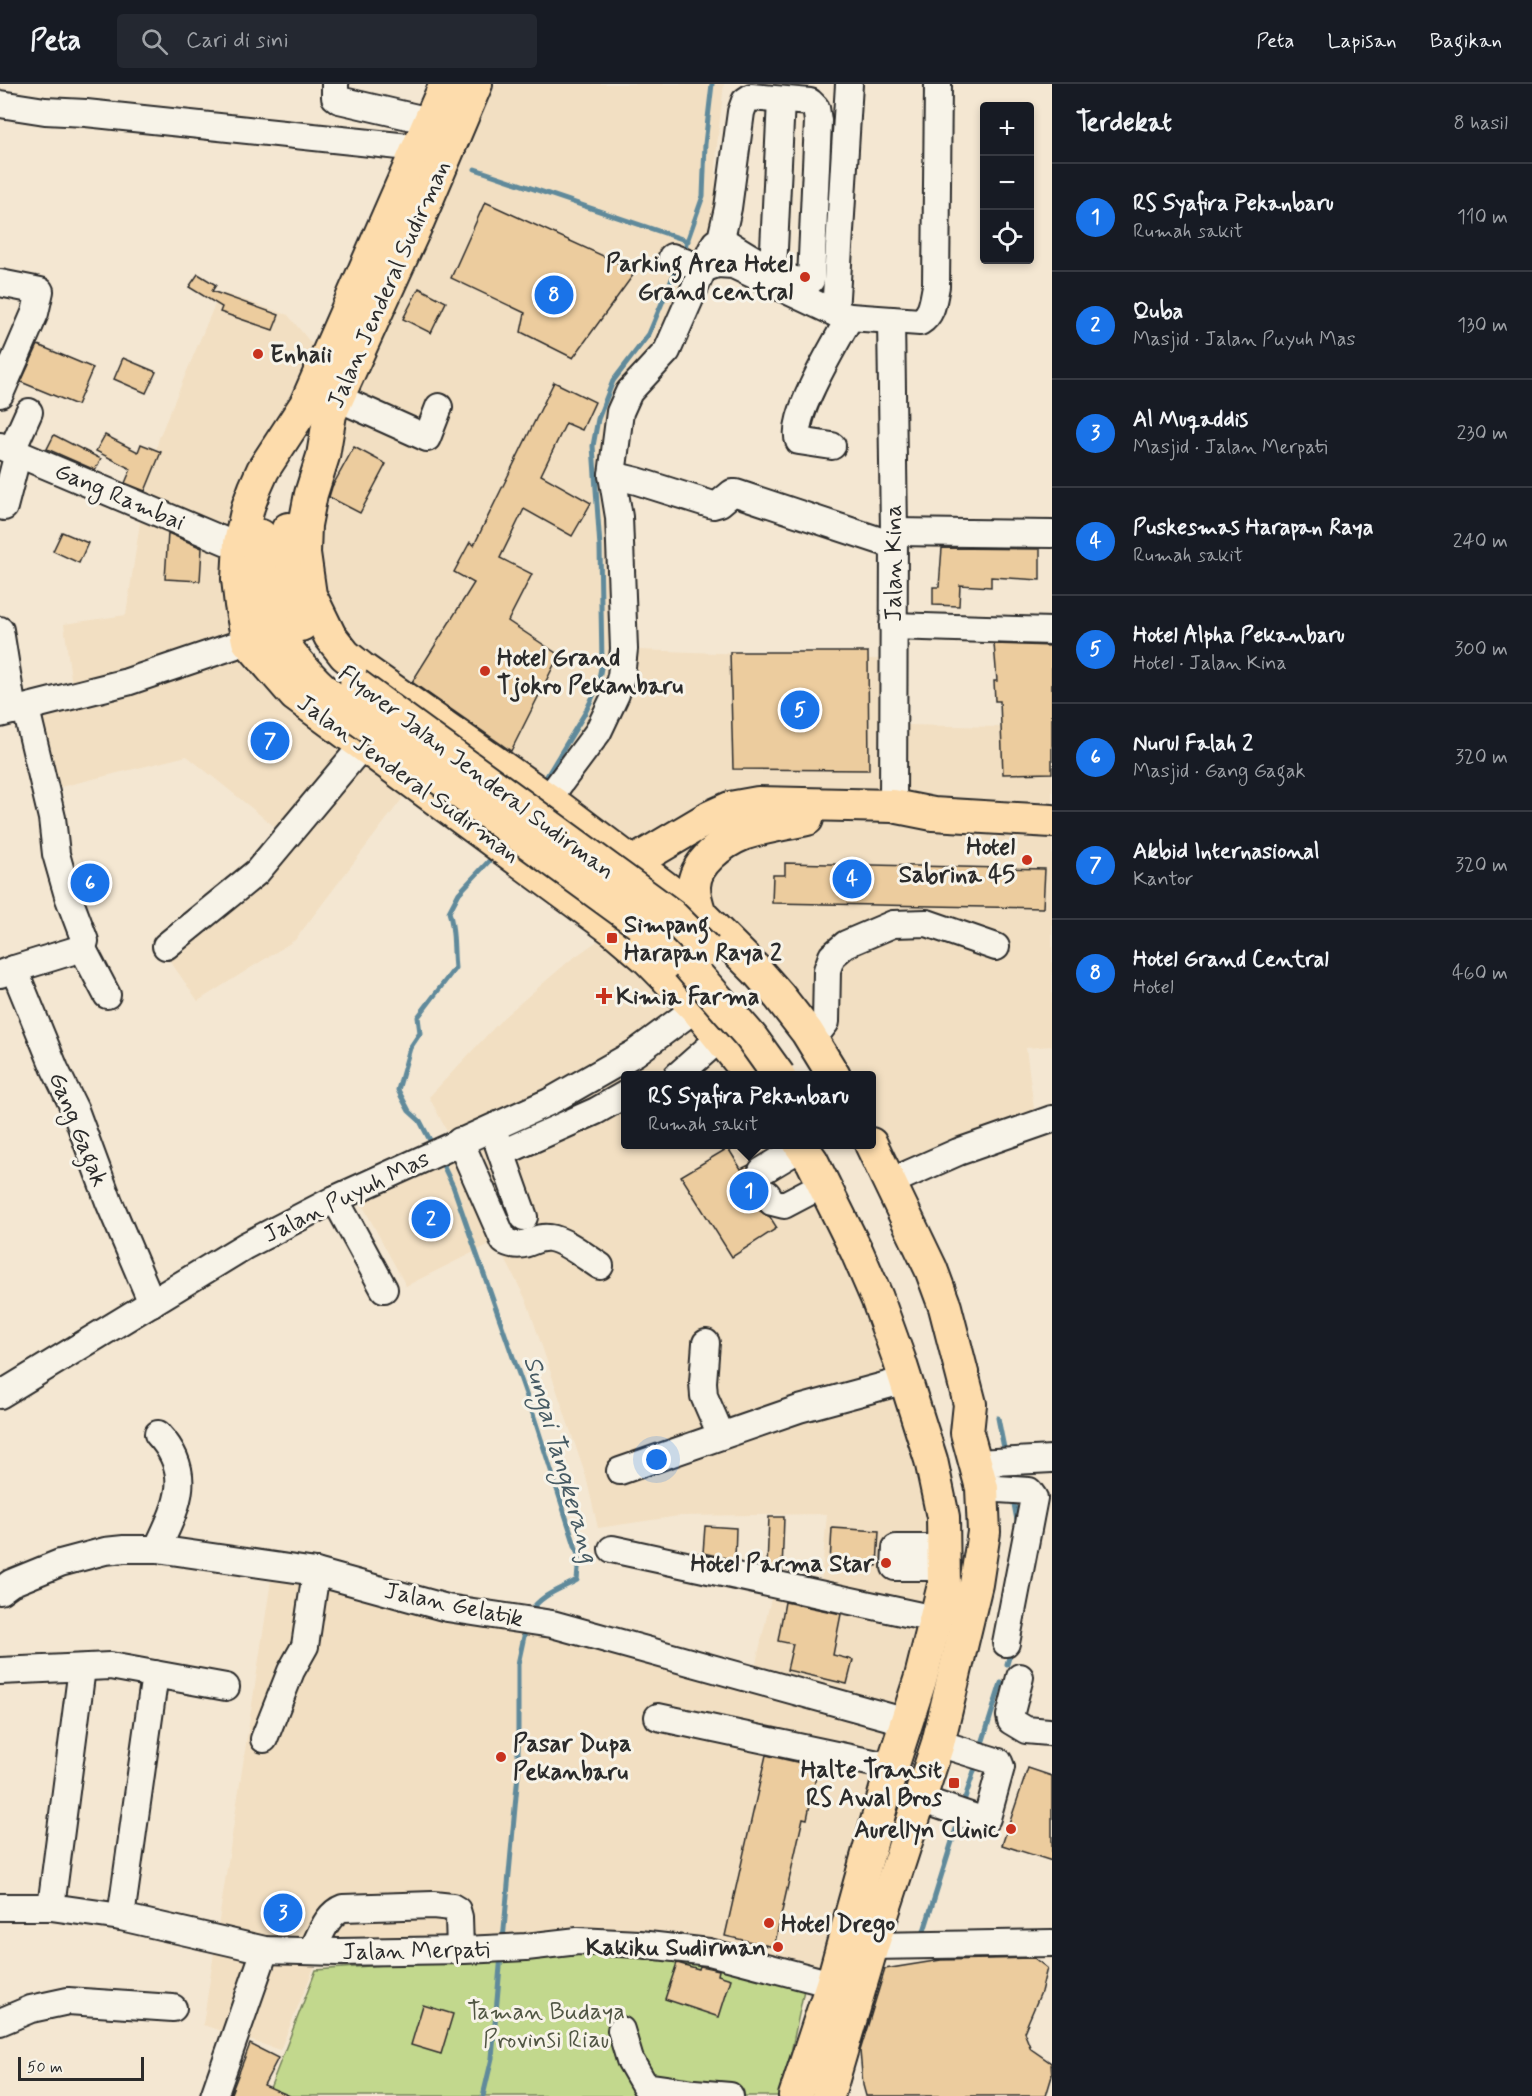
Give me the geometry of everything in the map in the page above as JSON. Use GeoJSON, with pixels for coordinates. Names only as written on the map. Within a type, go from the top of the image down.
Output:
{"type":"FeatureCollection","features":[{"type":"Feature","properties":{"kind":"main road","name":"Jalan Jenderal Sudirman"},"geometry":{"type":"LineString","coordinates":[[446,84],[424,134],[318,415],[305,525],[304,553],[310,595],[318,616],[330,636],[353,662],[554,803],[700,914],[751,964],[779,996],[831,1071]]}},
{"type":"Feature","properties":{"kind":"main road","name":"Jalan Jenderal Sudirman"},"geometry":{"type":"LineString","coordinates":[[476,84],[418,221],[318,415],[263,470],[248,507],[239,547],[238,579],[248,641],[295,696],[614,930],[696,1008],[747,1071]]}},
{"type":"Feature","properties":{"kind":"main road","name":"Flyover Jalan Jenderal Sudirman"},"geometry":{"type":"LineString","coordinates":[[318,415],[284,459],[265,517],[259,569],[262,592],[268,613],[284,645],[304,673],[348,711],[639,922],[688,964],[751,1037],[775,1071]]}},
{"type":"Feature","properties":{"kind":"main road","name":"Flyover Jalan Jenderal Sudirman"},"geometry":{"type":"LineString","coordinates":[[318,415],[289,520],[284,547],[284,578],[288,597],[312,643],[336,670],[671,915],[744,988],[772,1021],[806,1071]]}},
{"type":"Feature","properties":{"kind":"main road"},"geometry":{"type":"LineString","coordinates":[[473,825],[496,828],[528,850],[540,850],[550,844],[553,839],[553,826],[545,815],[518,796],[512,775]]}},
{"type":"Feature","properties":{"kind":"main road"},"geometry":{"type":"LineString","coordinates":[[554,803],[608,829],[632,835],[653,835],[675,831],[730,808],[758,803],[893,807],[933,814],[1052,821]]}},
{"type":"Feature","properties":{"kind":"main road"},"geometry":{"type":"LineString","coordinates":[[614,930],[646,871],[723,829],[754,822],[807,819],[893,820],[933,814]]}},
{"type":"Feature","properties":{"kind":"main road"},"geometry":{"type":"LineString","coordinates":[[590,911],[646,871],[710,817]]}},
{"type":"Feature","properties":{"kind":"main road"},"geometry":{"type":"LineString","coordinates":[[700,914],[694,885],[696,875],[701,866],[715,852],[743,834],[807,819]]}},
{"type":"Feature","properties":{"kind":"main road"},"geometry":{"type":"LineString","coordinates":[[696,1008],[688,967],[697,954],[711,949],[719,950],[731,959],[751,964]]}},
{"type":"Feature","properties":{"kind":"main road"},"geometry":{"type":"LineString","coordinates":[[795,2096],[832,1984],[892,1767],[921,1677],[944,1585],[943,1517],[931,1460],[906,1380],[871,1282],[812,1161],[810,1149]]}},
{"type":"Feature","properties":{"kind":"main road"},"geometry":{"type":"LineString","coordinates":[[812,1149],[861,1213],[886,1266],[943,1406],[956,1417],[975,1461]]}},
{"type":"Feature","properties":{"kind":"main road"},"geometry":{"type":"LineString","coordinates":[[852,1149],[912,1274],[928,1322],[943,1406],[947,1470],[939,1496]]}},
{"type":"Feature","properties":{"kind":"main road"},"geometry":{"type":"LineString","coordinates":[[828,2096],[872,1946],[938,1743],[976,1584],[984,1532],[970,1404],[945,1307],[930,1269],[874,1149]]}},
{"type":"Feature","properties":{"kind":"street"},"geometry":{"type":"LineString","coordinates":[[335,84],[335,97],[339,100],[424,134]]}},
{"type":"Feature","properties":{"kind":"street"},"geometry":{"type":"LineString","coordinates":[[832,446],[799,441],[796,432],[810,390],[843,315],[849,84]]}},
{"type":"Feature","properties":{"kind":"street"},"geometry":{"type":"LineString","coordinates":[[672,257],[701,268],[717,264],[733,265],[843,315],[920,322],[927,318],[936,286],[939,84]]}},
{"type":"Feature","properties":{"kind":"street"},"geometry":{"type":"LineString","coordinates":[[554,803],[598,732],[616,694],[621,676],[624,649],[619,517],[612,475],[620,412],[630,392],[667,351],[701,268],[715,243],[721,239],[728,208],[741,112],[745,101],[751,97],[810,102],[816,108],[817,115],[812,280],[802,283],[772,270],[721,239]]}},
{"type":"Feature","properties":{"kind":"street"},"geometry":{"type":"LineString","coordinates":[[772,270],[781,100]]}},
{"type":"Feature","properties":{"kind":"street"},"geometry":{"type":"LineString","coordinates":[[0,104],[45,111],[424,134]]}},
{"type":"Feature","properties":{"kind":"street"},"geometry":{"type":"LineString","coordinates":[[0,283],[40,291],[35,313],[2,382]]}},
{"type":"Feature","properties":{"kind":"street","name":"Jalan Kina"},"geometry":{"type":"LineString","coordinates":[[891,320],[894,538],[893,807]]}},
{"type":"Feature","properties":{"kind":"street"},"geometry":{"type":"LineString","coordinates":[[318,415],[427,438],[439,407]]}},
{"type":"Feature","properties":{"kind":"street"},"geometry":{"type":"LineString","coordinates":[[4,507],[10,450],[29,412]]}},
{"type":"Feature","properties":{"kind":"street","name":"Gang Rambai"},"geometry":{"type":"LineString","coordinates":[[10,450],[239,547]]}},
{"type":"Feature","properties":{"kind":"street"},"geometry":{"type":"LineString","coordinates":[[612,475],[713,505],[720,503],[732,493],[894,538],[1052,534]]}},
{"type":"Feature","properties":{"kind":"street"},"geometry":{"type":"LineString","coordinates":[[893,626],[1052,631]]}},
{"type":"Feature","properties":{"kind":"street"},"geometry":{"type":"LineString","coordinates":[[0,630],[13,712],[52,818],[56,854],[68,896],[85,941],[82,951]]}},
{"type":"Feature","properties":{"kind":"street"},"geometry":{"type":"LineString","coordinates":[[13,712],[127,682],[248,641]]}},
{"type":"Feature","properties":{"kind":"street"},"geometry":{"type":"LineString","coordinates":[[166,946],[256,872],[363,745]]}},
{"type":"Feature","properties":{"kind":"street"},"geometry":{"type":"LineString","coordinates":[[812,1041],[826,1022],[827,970],[832,956],[846,944],[893,924],[927,923],[996,947]]}},
{"type":"Feature","properties":{"kind":"street"},"geometry":{"type":"LineString","coordinates":[[7,971],[76,950],[82,951],[107,995]]}},
{"type":"Feature","properties":{"kind":"street","name":"Gang Gagak"},"geometry":{"type":"LineString","coordinates":[[7,971],[75,1110],[109,1202],[152,1303]]}},
{"type":"Feature","properties":{"kind":"street","name":"Jalan Puyuh Mas"},"geometry":{"type":"LineString","coordinates":[[0,1395],[245,1246],[335,1199],[549,1102],[635,1053],[696,1008]]}},
{"type":"Feature","properties":{"kind":"street"},"geometry":{"type":"LineString","coordinates":[[683,1071],[720,1038]]}},
{"type":"Feature","properties":{"kind":"street"},"geometry":{"type":"LineString","coordinates":[[502,1154],[596,1111],[621,1097]]}},
{"type":"Feature","properties":{"kind":"street"},"geometry":{"type":"LineString","coordinates":[[890,1182],[958,1152],[1052,1119]]}},
{"type":"Feature","properties":{"kind":"street"},"geometry":{"type":"LineString","coordinates":[[492,1126],[524,1217]]}},
{"type":"Feature","properties":{"kind":"street"},"geometry":{"type":"LineString","coordinates":[[454,1144],[504,1241],[521,1246],[545,1238],[553,1239],[600,1266]]}},
{"type":"Feature","properties":{"kind":"street"},"geometry":{"type":"LineString","coordinates":[[804,1149],[764,1182],[772,1202],[783,1205],[824,1184]]}},
{"type":"Feature","properties":{"kind":"street"},"geometry":{"type":"LineString","coordinates":[[335,1199],[384,1288]]}},
{"type":"Feature","properties":{"kind":"street"},"geometry":{"type":"LineString","coordinates":[[706,1343],[704,1396],[722,1435]]}},
{"type":"Feature","properties":{"kind":"street"},"geometry":{"type":"LineString","coordinates":[[620,1471],[799,1409],[906,1380]]}},
{"type":"Feature","properties":{"kind":"street"},"geometry":{"type":"LineString","coordinates":[[157,1549],[172,1516],[179,1495],[180,1480],[176,1459],[158,1434]]}},
{"type":"Feature","properties":{"kind":"street"},"geometry":{"type":"LineString","coordinates":[[975,1461],[1052,1459]]}},
{"type":"Feature","properties":{"kind":"street"},"geometry":{"type":"LineString","coordinates":[[975,1461],[1029,1491],[1034,1498],[1006,1643]]}},
{"type":"Feature","properties":{"kind":"street","name":"Jalan Gelatik"},"geometry":{"type":"LineString","coordinates":[[4,1581],[60,1563],[124,1549],[157,1549],[316,1572],[447,1608],[552,1624],[907,1722]]}},
{"type":"Feature","properties":{"kind":"street"},"geometry":{"type":"LineString","coordinates":[[612,1549],[934,1619]]}},
{"type":"Feature","properties":{"kind":"street"},"geometry":{"type":"LineString","coordinates":[[264,1739],[291,1671],[305,1646],[316,1572]]}},
{"type":"Feature","properties":{"kind":"street"},"geometry":{"type":"LineString","coordinates":[[0,1671],[110,1666],[226,1687]]}},
{"type":"Feature","properties":{"kind":"street"},"geometry":{"type":"LineString","coordinates":[[51,1907],[82,1668]]}},
{"type":"Feature","properties":{"kind":"street"},"geometry":{"type":"LineString","coordinates":[[120,1917],[155,1674]]}},
{"type":"Feature","properties":{"kind":"street"},"geometry":{"type":"LineString","coordinates":[[1020,1677],[1010,1716],[1011,1721],[1026,1730],[1051,1728]]}},
{"type":"Feature","properties":{"kind":"street"},"geometry":{"type":"LineString","coordinates":[[658,1717],[892,1767]]}},
{"type":"Feature","properties":{"kind":"street"},"geometry":{"type":"LineString","coordinates":[[920,1799],[982,1820],[987,1818],[1001,1767],[999,1762],[938,1743]]}},
{"type":"Feature","properties":{"kind":"street"},"geometry":{"type":"LineString","coordinates":[[312,1951],[336,1910],[433,1905],[452,1907],[457,1910],[462,1950]]}},
{"type":"Feature","properties":{"kind":"street","name":"Jalan Merpati"},"geometry":{"type":"LineString","coordinates":[[0,1907],[51,1907],[120,1917],[265,1950],[462,1950],[526,1947],[578,1941],[639,1944],[709,1952],[832,1984]]}},
{"type":"Feature","properties":{"kind":"street"},"geometry":{"type":"LineString","coordinates":[[872,1946],[1052,1943]]}},
{"type":"Feature","properties":{"kind":"street"},"geometry":{"type":"LineString","coordinates":[[214,2096],[265,1950]]}},
{"type":"Feature","properties":{"kind":"street"},"geometry":{"type":"LineString","coordinates":[[0,2022],[30,2009],[68,2001],[173,2008]]}},
{"type":"Feature","properties":{"kind":"street"},"geometry":{"type":"LineString","coordinates":[[621,2030],[630,2060],[644,2091],[730,2096]]}},
{"type":"Feature","properties":{"kind":"shaded area"},"geometry":{"type":"Polygon","coordinates":[[[494,84],[724,84],[711,235],[659,345],[621,386],[609,518],[613,649],[902,660],[905,725],[1052,728],[1052,1046],[1026,1048],[1035,1116],[897,1170],[876,1127],[876,1071],[846,1071],[817,1025],[349,651],[310,552],[334,432],[457,174],[494,84]]]}},
{"type":"Feature","properties":{"kind":"shaded area"},"geometry":{"type":"Polygon","coordinates":[[[220,292],[288,315],[320,354],[230,547],[408,791],[295,940],[198,1001],[156,941],[250,870],[280,831],[187,756],[40,792],[23,709],[72,686],[64,624],[126,615],[141,516],[159,438],[220,292]]]}},
{"type":"Feature","properties":{"kind":"shaded area"},"geometry":{"type":"Polygon","coordinates":[[[606,935],[734,1071],[621,1071],[621,1149],[790,1149],[868,1302],[943,1548],[833,1948],[813,1981],[556,1949],[315,1965],[280,2050],[203,2025],[274,1561],[754,1672],[774,1585],[820,1594],[827,1514],[679,1516],[598,1528],[586,1477],[527,1302],[496,1241],[406,1286],[359,1199],[460,1156],[429,1097],[504,1017],[569,961],[606,935]]]}},
{"type":"Feature","properties":{"kind":"green space","name":"Taman Budaya Provinsi Riau"},"geometry":{"type":"Polygon","coordinates":[[[666,1951],[806,1980],[782,2096],[267,2096],[316,1970],[556,1952],[666,1951]]]}},
{"type":"Feature","properties":{"kind":"building"},"geometry":{"type":"Polygon","coordinates":[[[485,202],[636,271],[573,358],[521,332],[525,313],[451,278],[485,202]]]}},
{"type":"Feature","properties":{"kind":"building"},"geometry":{"type":"Polygon","coordinates":[[[198,274],[216,285],[212,291],[279,315],[273,330],[220,312],[222,307],[189,287],[198,274]]]}},
{"type":"Feature","properties":{"kind":"building"},"geometry":{"type":"Polygon","coordinates":[[[419,288],[446,302],[431,333],[403,319],[419,288]]]}},
{"type":"Feature","properties":{"kind":"building"},"geometry":{"type":"Polygon","coordinates":[[[38,345],[93,368],[77,405],[21,382],[38,345]]]}},
{"type":"Feature","properties":{"kind":"building"},"geometry":{"type":"Polygon","coordinates":[[[123,358],[156,372],[146,393],[114,379],[123,358]]]}},
{"type":"Feature","properties":{"kind":"building"},"geometry":{"type":"Polygon","coordinates":[[[554,382],[595,402],[582,430],[566,423],[541,475],[591,503],[572,536],[524,509],[500,558],[532,574],[508,621],[559,655],[511,751],[412,682],[474,583],[454,572],[470,542],[474,545],[554,382]]]}},
{"type":"Feature","properties":{"kind":"building"},"geometry":{"type":"Polygon","coordinates":[[[54,435],[101,459],[95,470],[47,449],[54,435]]]}},
{"type":"Feature","properties":{"kind":"building"},"geometry":{"type":"Polygon","coordinates":[[[105,435],[138,452],[141,444],[161,452],[145,491],[125,483],[131,469],[96,451],[105,435]]]}},
{"type":"Feature","properties":{"kind":"building"},"geometry":{"type":"Polygon","coordinates":[[[354,447],[386,464],[360,513],[329,497],[354,447]]]}},
{"type":"Feature","properties":{"kind":"building"},"geometry":{"type":"Polygon","coordinates":[[[62,532],[88,543],[79,563],[53,551],[62,532]]]}},
{"type":"Feature","properties":{"kind":"building"},"geometry":{"type":"Polygon","coordinates":[[[168,533],[202,548],[200,581],[165,579],[168,533]]]}},
{"type":"Feature","properties":{"kind":"building"},"geometry":{"type":"Polygon","coordinates":[[[942,548],[1040,549],[1040,580],[991,577],[991,587],[960,585],[959,606],[933,605],[933,587],[939,587],[942,548]]]}},
{"type":"Feature","properties":{"kind":"building"},"geometry":{"type":"Polygon","coordinates":[[[994,644],[1052,646],[1052,773],[1003,774],[1000,701],[995,701],[994,681],[997,681],[994,644]]]}},
{"type":"Feature","properties":{"kind":"building"},"geometry":{"type":"Polygon","coordinates":[[[730,652],[868,652],[869,770],[733,769],[730,652]]]}},
{"type":"Feature","properties":{"kind":"building"},"geometry":{"type":"Polygon","coordinates":[[[785,863],[1045,869],[1043,908],[772,903],[773,875],[785,875],[785,863]]]}},
{"type":"Feature","properties":{"kind":"building"},"geometry":{"type":"Polygon","coordinates":[[[729,1149],[741,1169],[749,1165],[747,1172],[749,1178],[756,1185],[752,1194],[754,1202],[760,1211],[770,1217],[777,1228],[732,1257],[681,1176],[729,1149]]]}},
{"type":"Feature","properties":{"kind":"building"},"geometry":{"type":"Polygon","coordinates":[[[769,1517],[784,1517],[782,1571],[767,1567],[769,1517]]]}},
{"type":"Feature","properties":{"kind":"building"},"geometry":{"type":"Polygon","coordinates":[[[705,1526],[736,1528],[735,1560],[703,1553],[705,1526]]]}},
{"type":"Feature","properties":{"kind":"building"},"geometry":{"type":"Polygon","coordinates":[[[832,1528],[879,1531],[877,1566],[830,1563],[832,1528]]]}},
{"type":"Feature","properties":{"kind":"building"},"geometry":{"type":"Polygon","coordinates":[[[785,1602],[841,1614],[833,1655],[853,1660],[847,1684],[787,1670],[793,1644],[778,1641],[785,1602]]]}},
{"type":"Feature","properties":{"kind":"building"},"geometry":{"type":"Polygon","coordinates":[[[766,1755],[818,1767],[807,1819],[803,1818],[774,1947],[725,1936],[766,1755]]]}},
{"type":"Feature","properties":{"kind":"building"},"geometry":{"type":"Polygon","coordinates":[[[1028,1768],[1052,1776],[1052,1861],[1002,1845],[1028,1768]]]}},
{"type":"Feature","properties":{"kind":"building"},"geometry":{"type":"Polygon","coordinates":[[[1034,1958],[1047,1968],[1041,1992],[1024,2032],[1031,2049],[1051,2063],[1052,2076],[1046,2096],[866,2096],[860,2051],[885,1969],[941,1960],[1034,1958]]]}},
{"type":"Feature","properties":{"kind":"building"},"geometry":{"type":"Polygon","coordinates":[[[677,1963],[699,1969],[700,1966],[719,1970],[718,1975],[731,1979],[719,2017],[665,1999],[677,1963]]]}},
{"type":"Feature","properties":{"kind":"building"},"geometry":{"type":"Polygon","coordinates":[[[423,2005],[453,2014],[441,2054],[411,2045],[423,2005]]]}},
{"type":"Feature","properties":{"kind":"building"},"geometry":{"type":"Polygon","coordinates":[[[250,2044],[278,2058],[264,2085],[290,2096],[230,2096],[250,2044]]]}},
{"type":"Feature","properties":{"kind":"waterway","name":"Sungai Tangkerang"},"geometry":{"type":"LineString","coordinates":[[683,253],[703,196],[705,144],[712,84]]}},
{"type":"Feature","properties":{"kind":"waterway"},"geometry":{"type":"LineString","coordinates":[[475,169],[688,241]]}},
{"type":"Feature","properties":{"kind":"waterway","name":"Sungai Tangkerang"},"geometry":{"type":"LineString","coordinates":[[547,776],[585,713],[597,688],[602,663],[600,547],[593,446],[598,419],[613,381],[649,334],[677,267]]}},
{"type":"Feature","properties":{"kind":"waterway","name":"Sungai Tangkerang"},"geometry":{"type":"LineString","coordinates":[[434,1148],[420,1121],[409,1111],[398,1090],[410,1048],[420,1033],[418,1017],[455,968],[453,932],[449,912],[459,893],[489,861]]}},
{"type":"Feature","properties":{"kind":"waterway","name":"Sungai Tangkerang"},"geometry":{"type":"LineString","coordinates":[[440,1159],[453,1186],[534,1417],[579,1558],[577,1580],[545,1597],[530,1612]]}},
{"type":"Feature","properties":{"kind":"waterway"},"geometry":{"type":"LineString","coordinates":[[998,1418],[1004,1448]]}},
{"type":"Feature","properties":{"kind":"waterway"},"geometry":{"type":"LineString","coordinates":[[1014,1504],[1018,1526]]}},
{"type":"Feature","properties":{"kind":"waterway","name":"Sungai Tangkerang"},"geometry":{"type":"LineString","coordinates":[[503,1940],[518,1774],[518,1664],[526,1627]]}},
{"type":"Feature","properties":{"kind":"waterway"},"geometry":{"type":"LineString","coordinates":[[1007,1664],[1010,1654]]}},
{"type":"Feature","properties":{"kind":"waterway"},"geometry":{"type":"LineString","coordinates":[[980,1750],[1001,1683]]}},
{"type":"Feature","properties":{"kind":"waterway"},"geometry":{"type":"LineString","coordinates":[[962,1807],[977,1762]]}},
{"type":"Feature","properties":{"kind":"waterway"},"geometry":{"type":"LineString","coordinates":[[924,1931],[959,1819]]}},
{"type":"Feature","properties":{"kind":"waterway","name":"Sungai Tangkerang"},"geometry":{"type":"LineString","coordinates":[[483,2096],[492,2058],[501,1955]]}},
{"type":"Feature","properties":{"kind":"place","name":"Parking Area Hotel Grand central"},"geometry":{"type":"Point","coordinates":[805,277]}},
{"type":"Feature","properties":{"kind":"place","name":"Hotel Grand Central"},"geometry":{"type":"Point","coordinates":[554,295]}},
{"type":"Feature","properties":{"kind":"place","name":"Enhaii"},"geometry":{"type":"Point","coordinates":[258,354]}},
{"type":"Feature","properties":{"kind":"place","name":"Hotel Grand Tjokro Pekanbaru"},"geometry":{"type":"Point","coordinates":[485,671]}},
{"type":"Feature","properties":{"kind":"place","name":"Hotel Alpha Pekanbaru"},"geometry":{"type":"Point","coordinates":[800,710]}},
{"type":"Feature","properties":{"kind":"place","name":"Akbid Internasional"},"geometry":{"type":"Point","coordinates":[270,741]}},
{"type":"Feature","properties":{"kind":"place","name":"Hotel Sabrina 45"},"geometry":{"type":"Point","coordinates":[1027,860]}},
{"type":"Feature","properties":{"kind":"place","name":"Puskesmas Harapan Raya"},"geometry":{"type":"Point","coordinates":[852,879]}},
{"type":"Feature","properties":{"kind":"place","name":"Nurul Falah 2"},"geometry":{"type":"Point","coordinates":[90,883]}},
{"type":"Feature","properties":{"kind":"place","name":"Simpang Harapan Raya 2"},"geometry":{"type":"Point","coordinates":[612,938]}},
{"type":"Feature","properties":{"kind":"place","name":"Kimia Farma"},"geometry":{"type":"Point","coordinates":[604,996]}},
{"type":"Feature","properties":{"kind":"place","name":"RS Syafira Pekanbaru"},"geometry":{"type":"Point","coordinates":[749,1191]}},
{"type":"Feature","properties":{"kind":"place","name":"Quba"},"geometry":{"type":"Point","coordinates":[431,1219]}},
{"type":"Feature","properties":{"kind":"place","name":"Hotel Parma Star"},"geometry":{"type":"Point","coordinates":[886,1563]}},
{"type":"Feature","properties":{"kind":"place","name":"Pasar Dupa Pekanbaru"},"geometry":{"type":"Point","coordinates":[501,1757]}},
{"type":"Feature","properties":{"kind":"place","name":"Halte Transit RS Awal Bros"},"geometry":{"type":"Point","coordinates":[954,1783]}},
{"type":"Feature","properties":{"kind":"place","name":"Aurellyn Clinic"},"geometry":{"type":"Point","coordinates":[1011,1829]}},
{"type":"Feature","properties":{"kind":"place","name":"Al Muqaddis"},"geometry":{"type":"Point","coordinates":[283,1913]}},
{"type":"Feature","properties":{"kind":"place","name":"Hotel Drego"},"geometry":{"type":"Point","coordinates":[769,1923]}},
{"type":"Feature","properties":{"kind":"place","name":"Kakiku Sudirman"},"geometry":{"type":"Point","coordinates":[778,1947]}}]}
